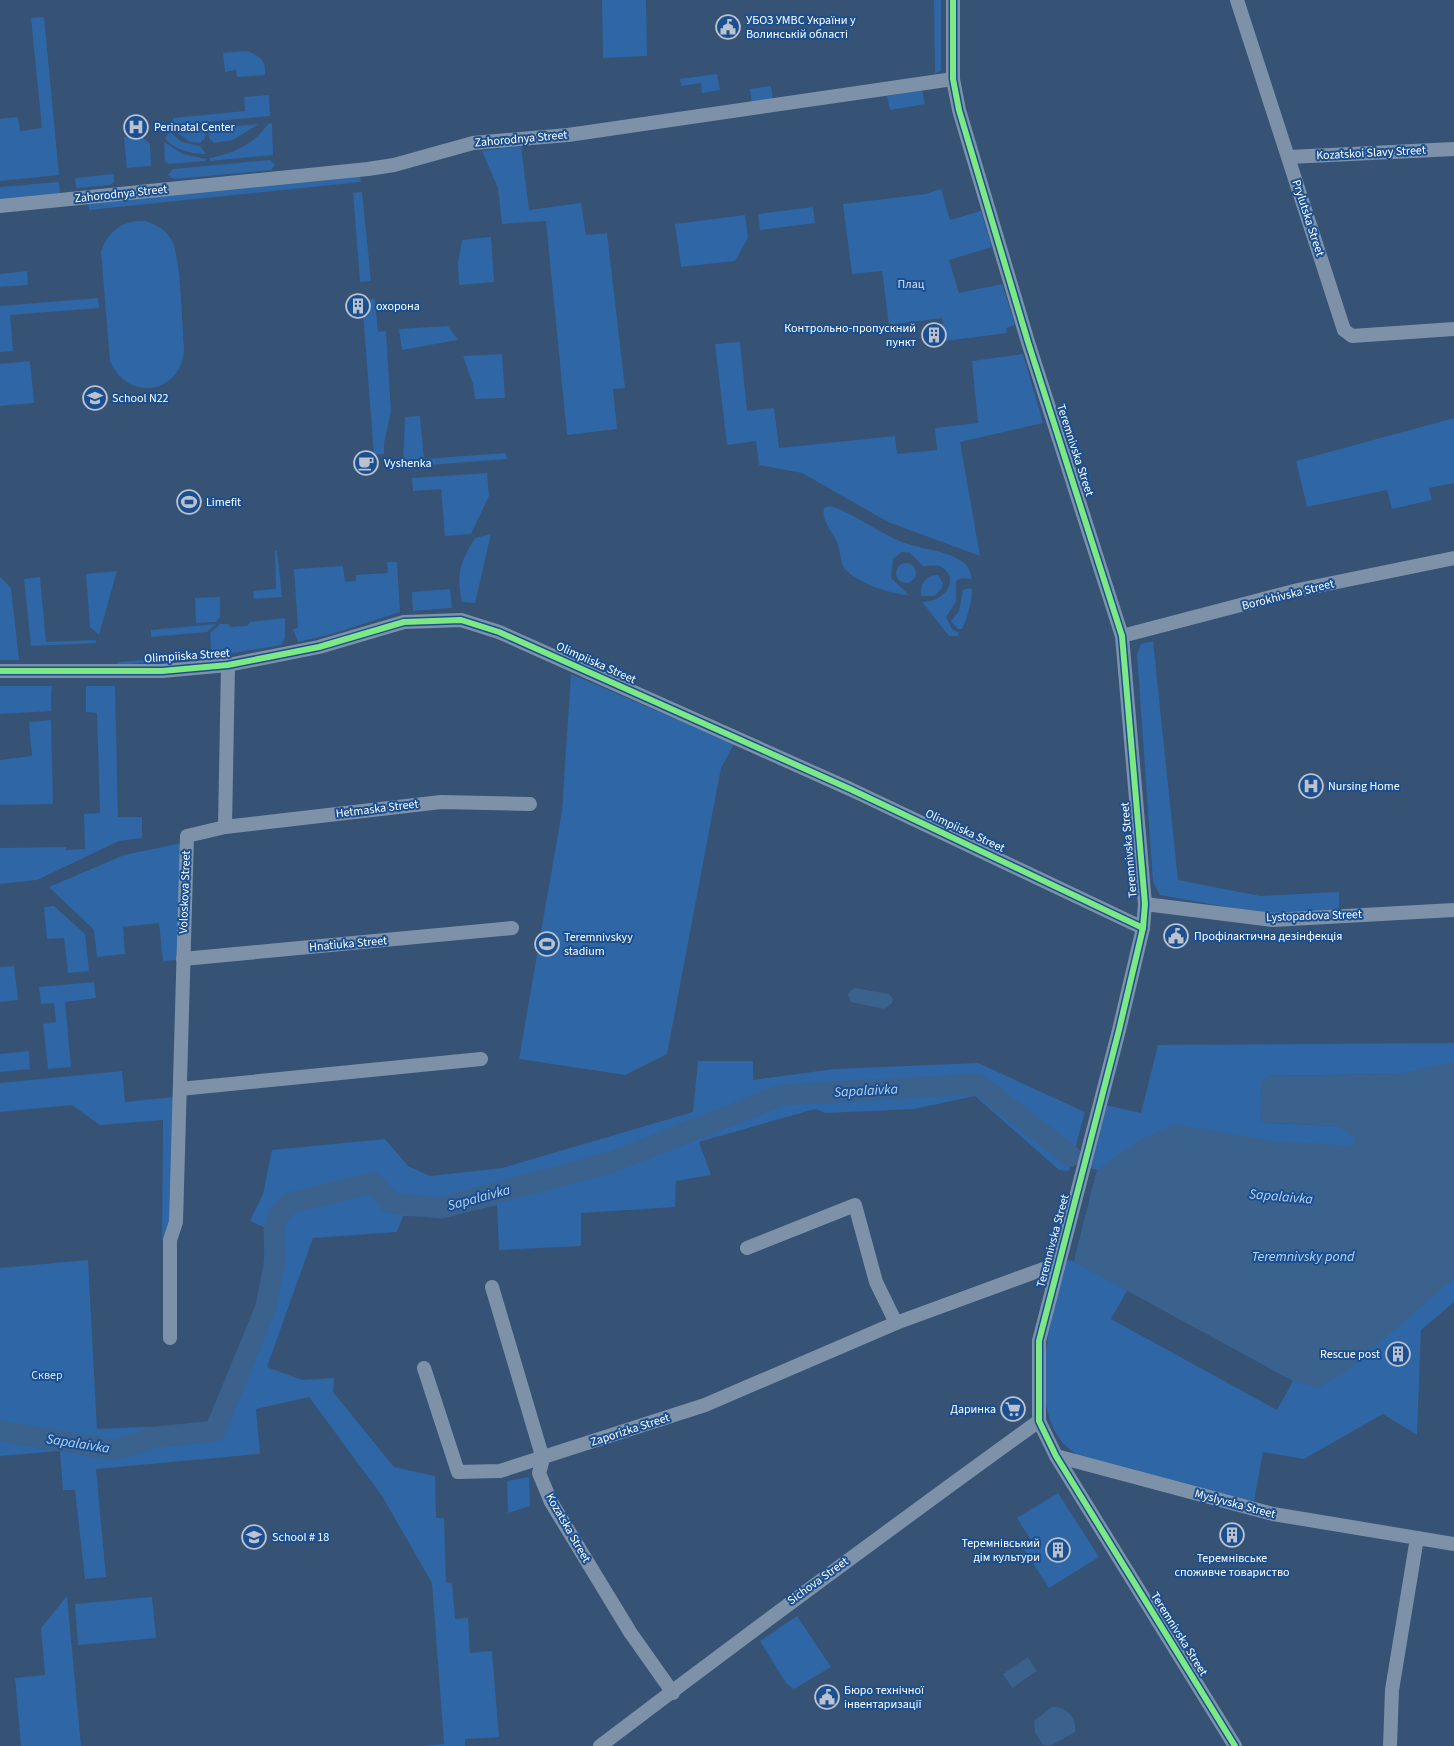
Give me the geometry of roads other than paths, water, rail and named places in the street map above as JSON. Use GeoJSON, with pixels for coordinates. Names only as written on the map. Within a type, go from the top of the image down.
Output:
{"type":"FeatureCollection","features":[{"type":"Feature","properties":{"kind":"street","name":"Teremnivska Street"},"geometry":{"type":"LineString","coordinates":[[953,0],[953,79],[959,110],[1028,342],[1122,636],[1145,904],[1143,928],[1120,1030],[1039,1341],[1039,1421],[1056,1456],[1235,1746]]}},
{"type":"Feature","properties":{"kind":"street","name":"Prylutska Street"},"geometry":{"type":"LineString","coordinates":[[1237,0],[1344,330],[1352,336],[1454,329]]}},
{"type":"Feature","properties":{"kind":"street","name":"Zahorodnya Street"},"geometry":{"type":"LineString","coordinates":[[0,206],[368,169],[394,165],[473,142],[568,135],[953,79]]}},
{"type":"Feature","properties":{"kind":"street","name":"Kozatskoi Slavy Street"},"geometry":{"type":"LineString","coordinates":[[1289,157],[1454,149]]}},
{"type":"Feature","properties":{"kind":"street","name":"Borokhivska Street"},"geometry":{"type":"LineString","coordinates":[[1122,636],[1298,590],[1454,558]]}},
{"type":"Feature","properties":{"kind":"street","name":"Olimpiiska Street"},"geometry":{"type":"LineString","coordinates":[[0,671],[162,671],[228,665],[319,648],[404,622],[461,620],[499,632],[850,789],[1143,928]]}},
{"type":"Feature","properties":{"kind":"street"},"geometry":{"type":"LineString","coordinates":[[225,827],[228,665]]}},
{"type":"Feature","properties":{"kind":"street","name":"Hetmaska Street"},"geometry":{"type":"LineString","coordinates":[[225,827],[441,802],[530,804]]}},
{"type":"Feature","properties":{"kind":"street","name":"Voloskova Street"},"geometry":{"type":"LineString","coordinates":[[170,1338],[170,1240],[176,1222],[187,836],[225,827]]}},
{"type":"Feature","properties":{"kind":"street","name":"Lystopadova Street"},"geometry":{"type":"LineString","coordinates":[[1145,904],[1273,920],[1454,910]]}},
{"type":"Feature","properties":{"kind":"street","name":"Hnatiuka Street"},"geometry":{"type":"LineString","coordinates":[[183,959],[512,928]]}},
{"type":"Feature","properties":{"kind":"street"},"geometry":{"type":"LineString","coordinates":[[180,1089],[481,1058]]}},
{"type":"Feature","properties":{"kind":"street"},"geometry":{"type":"LineString","coordinates":[[747,1248],[855,1205],[876,1282],[896,1323]]}},
{"type":"Feature","properties":{"kind":"street","name":"Zaporizka Street"},"geometry":{"type":"LineString","coordinates":[[424,1368],[458,1472],[500,1471],[705,1405],[896,1323],[1037,1272],[1058,1267]]}},
{"type":"Feature","properties":{"kind":"street","name":"Kozatska Street"},"geometry":{"type":"LineString","coordinates":[[492,1287],[543,1458],[539,1473],[551,1502],[630,1632],[673,1693]]}},
{"type":"Feature","properties":{"kind":"street","name":"Sichova Street"},"geometry":{"type":"LineString","coordinates":[[600,1746],[673,1693],[783,1607],[1039,1421]]}},
{"type":"Feature","properties":{"kind":"street","name":"Myslyvska Street"},"geometry":{"type":"LineString","coordinates":[[1056,1456],[1273,1514],[1454,1544]]}},
{"type":"Feature","properties":{"kind":"street"},"geometry":{"type":"LineString","coordinates":[[1390,1746],[1392,1690],[1417,1538]]}},
{"type":"Feature","properties":{"kind":"water"},"geometry":{"type":"Polygon","coordinates":[[[854,988],[889,994],[893,999],[892,1003],[884,1009],[851,1002],[848,994],[854,988]]]}},
{"type":"Feature","properties":{"kind":"water","name":"Teremnivsky pond"},"geometry":{"type":"Polygon","coordinates":[[[1454,1062],[1454,1278],[1345,1372],[1317,1388],[1293,1381],[1074,1262],[1097,1170],[1138,1141],[1175,1124],[1271,1141],[1352,1146],[1355,1139],[1339,1126],[1268,1123],[1260,1120],[1262,1081],[1270,1076],[1400,1074],[1454,1062]]]}},
{"type":"Feature","properties":{"kind":"water"},"geometry":{"type":"Polygon","coordinates":[[[1028,1657],[1037,1671],[1012,1688],[1003,1674],[1028,1657]]]}},
{"type":"Feature","properties":{"kind":"water"},"geometry":{"type":"Polygon","coordinates":[[[1052,1707],[1062,1708],[1070,1714],[1074,1722],[1075,1732],[1050,1746],[1043,1745],[1035,1732],[1034,1721],[1052,1707]]]}},
{"type":"Feature","properties":{"kind":"waterway","name":"Sapalaivka"},"geometry":{"type":"LineString","coordinates":[[0,1431],[114,1450],[156,1437],[215,1431],[266,1307],[275,1260],[274,1231],[279,1214],[290,1203],[373,1183],[391,1203],[441,1208],[612,1162],[782,1095],[978,1084],[1071,1156]]}},
{"type":"Feature","properties":{"kind":"place","name":"УБОЗ УМВС України у Волинськiй області"},"geometry":{"type":"Point","coordinates":[728,27]}},
{"type":"Feature","properties":{"kind":"place","name":"Perinatal Center"},"geometry":{"type":"Point","coordinates":[136,127]}},
{"type":"Feature","properties":{"kind":"place","name":"охорона"},"geometry":{"type":"Point","coordinates":[358,306]}},
{"type":"Feature","properties":{"kind":"place","name":"Контрольно-пропускний пункт"},"geometry":{"type":"Point","coordinates":[934,335]}},
{"type":"Feature","properties":{"kind":"place","name":"School N22"},"geometry":{"type":"Point","coordinates":[95,398]}},
{"type":"Feature","properties":{"kind":"place","name":"Vyshenka"},"geometry":{"type":"Point","coordinates":[366,463]}},
{"type":"Feature","properties":{"kind":"place","name":"Limefit"},"geometry":{"type":"Point","coordinates":[189,502]}},
{"type":"Feature","properties":{"kind":"place","name":"Nursing Home"},"geometry":{"type":"Point","coordinates":[1311,786]}},
{"type":"Feature","properties":{"kind":"place","name":"Профілактична дезінфекція"},"geometry":{"type":"Point","coordinates":[1176,936]}},
{"type":"Feature","properties":{"kind":"place","name":"Teremnivskyy stadium"},"geometry":{"type":"Point","coordinates":[547,944]}},
{"type":"Feature","properties":{"kind":"place","name":"Rescue post"},"geometry":{"type":"Point","coordinates":[1398,1354]}},
{"type":"Feature","properties":{"kind":"place","name":"Даринка"},"geometry":{"type":"Point","coordinates":[1013,1409]}},
{"type":"Feature","properties":{"kind":"place","name":"Теремнівське споживче товариство"},"geometry":{"type":"Point","coordinates":[1232,1535]}},
{"type":"Feature","properties":{"kind":"place","name":"School # 18"},"geometry":{"type":"Point","coordinates":[254,1537]}},
{"type":"Feature","properties":{"kind":"place","name":"Теремнівський дім культури"},"geometry":{"type":"Point","coordinates":[1058,1550]}},
{"type":"Feature","properties":{"kind":"place","name":"Бюро технічної інвентаризації"},"geometry":{"type":"Point","coordinates":[827,1697]}},
{"type":"Feature","properties":{"kind":"park label","name":"Плац"},"geometry":{"type":"Point","coordinates":[911,284]}},
{"type":"Feature","properties":{"kind":"park label","name":"Сквер"},"geometry":{"type":"Point","coordinates":[47,1375]}}]}
